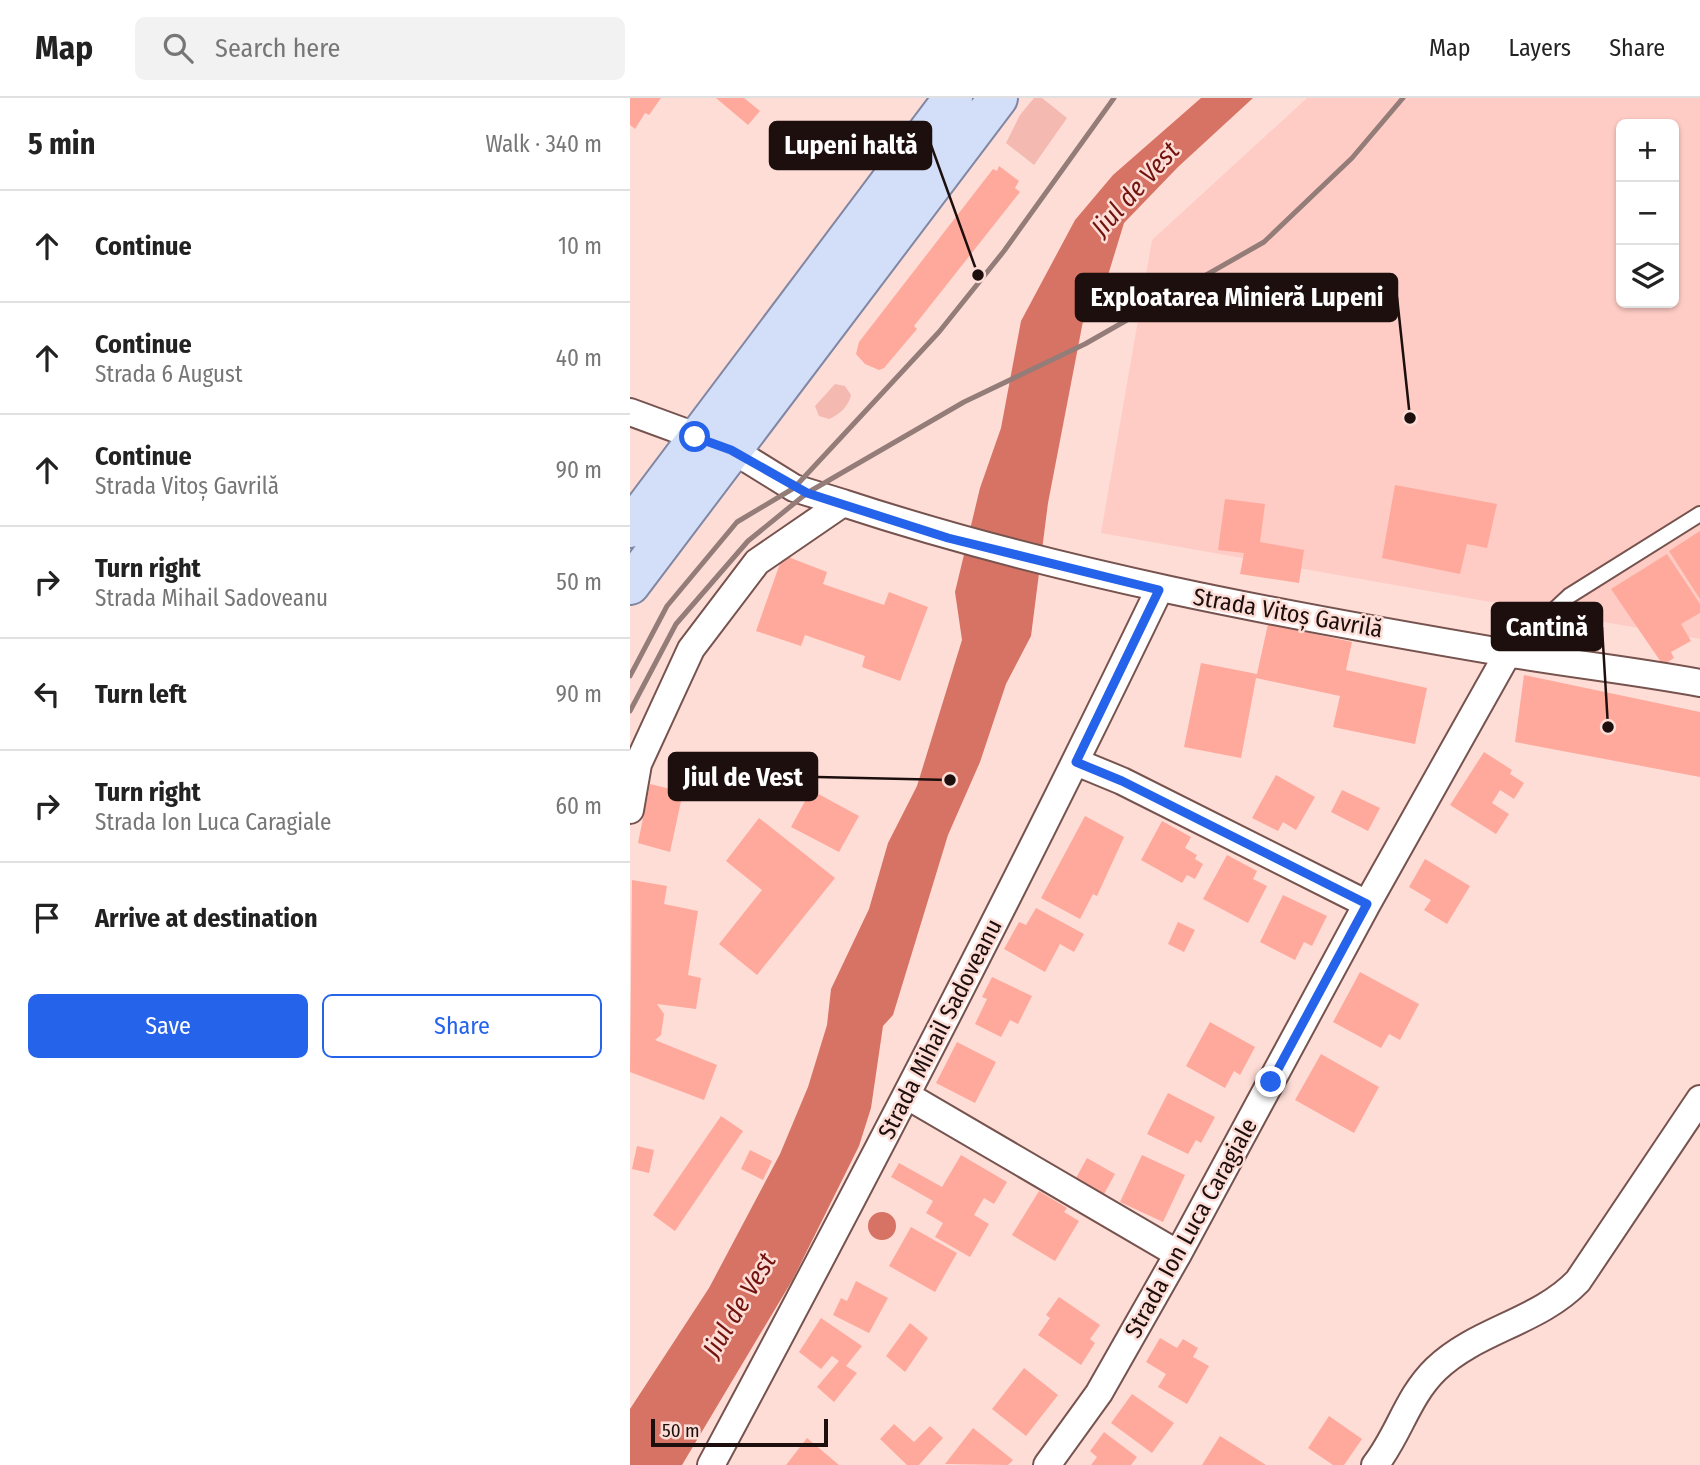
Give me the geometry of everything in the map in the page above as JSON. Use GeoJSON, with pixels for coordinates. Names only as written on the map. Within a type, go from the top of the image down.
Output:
{"type":"FeatureCollection","features":[{"type":"Feature","properties":{"kind":"main road"},"geometry":{"type":"LineString","coordinates":[[630,528],[695,437],[953,98]]}},
{"type":"Feature","properties":{"kind":"main road"},"geometry":{"type":"LineString","coordinates":[[630,585],[998,98]]}},
{"type":"Feature","properties":{"kind":"street","name":"Strada Vitoș Gavrilă"},"geometry":{"type":"LineString","coordinates":[[630,412],[731,450],[794,488],[948,538],[1159,590],[1508,653],[1700,683]]}},
{"type":"Feature","properties":{"kind":"street"},"geometry":{"type":"LineString","coordinates":[[630,810],[638,764],[691,649],[757,562],[843,503]]}},
{"type":"Feature","properties":{"kind":"street","name":"Strada Mihail Sadoveanu"},"geometry":{"type":"LineString","coordinates":[[711,1465],[906,1095],[1076,762],[1159,590]]}},
{"type":"Feature","properties":{"kind":"street","name":"Strada Ion Luca Caragiale"},"geometry":{"type":"LineString","coordinates":[[1047,1465],[1099,1393],[1178,1254],[1367,904],[1508,653]]}},
{"type":"Feature","properties":{"kind":"street"},"geometry":{"type":"LineString","coordinates":[[1076,762],[1122,781],[1367,904]]}},
{"type":"Feature","properties":{"kind":"street"},"geometry":{"type":"LineString","coordinates":[[906,1095],[1178,1254]]}},
{"type":"Feature","properties":{"kind":"street"},"geometry":{"type":"LineString","coordinates":[[1375,1465],[1415,1392],[1437,1367],[1552,1303],[1578,1281],[1700,1099]]}},
{"type":"Feature","properties":{"kind":"lane"},"geometry":{"type":"LineString","coordinates":[[1508,653],[1569,596],[1700,513]]}},
{"type":"Feature","properties":{"kind":"shaded area"},"geometry":{"type":"Polygon","coordinates":[[[1034,98],[1042,98],[1067,118],[1034,165],[1006,143],[1020,115],[1034,98]]]}},
{"type":"Feature","properties":{"kind":"shaded area"},"geometry":{"type":"Polygon","coordinates":[[[1307,98],[1700,98],[1700,639],[1101,533],[1152,240],[1307,98]]]}},
{"type":"Feature","properties":{"kind":"shaded area"},"geometry":{"type":"Polygon","coordinates":[[[835,384],[845,386],[851,395],[848,403],[840,413],[829,419],[819,416],[815,406],[835,384]]]}},
{"type":"Feature","properties":{"kind":"water"},"geometry":{"type":"Polygon","coordinates":[[[1201,98],[1253,98],[1178,167],[1124,223],[1105,285],[1084,316],[1048,503],[1031,636],[1006,684],[980,762],[948,835],[893,1015],[883,1026],[871,1108],[859,1146],[793,1279],[682,1465],[630,1465],[630,1409],[709,1288],[780,1154],[808,1087],[827,1025],[831,989],[869,909],[888,843],[917,786],[962,640],[955,592],[980,488],[1001,428],[1021,321],[1075,220],[1113,175],[1201,98]]]}},
{"type":"Feature","properties":{"kind":"water"},"geometry":{"type":"Polygon","coordinates":[[[882,1212],[892,1216],[896,1226],[892,1236],[882,1240],[872,1236],[868,1226],[872,1216],[882,1212]]]}},
{"type":"Feature","properties":{"kind":"building"},"geometry":{"type":"Polygon","coordinates":[[[630,98],[661,98],[649,115],[645,113],[635,129],[630,125],[630,98]]]}},
{"type":"Feature","properties":{"kind":"building"},"geometry":{"type":"Polygon","coordinates":[[[716,98],[744,98],[760,111],[748,125],[716,98]]]}},
{"type":"Feature","properties":{"kind":"building"},"geometry":{"type":"Polygon","coordinates":[[[999,166],[1019,181],[1015,188],[1020,192],[914,326],[917,329],[884,368],[879,370],[865,364],[856,354],[859,342],[993,169],[997,171],[999,166]]]}},
{"type":"Feature","properties":{"kind":"building"},"geometry":{"type":"Polygon","coordinates":[[[1395,485],[1497,504],[1487,548],[1467,544],[1460,574],[1382,558],[1395,485]]]}},
{"type":"Feature","properties":{"kind":"building"},"geometry":{"type":"Polygon","coordinates":[[[1225,499],[1265,504],[1260,542],[1304,550],[1299,583],[1240,574],[1244,553],[1218,550],[1225,499]]]}},
{"type":"Feature","properties":{"kind":"building"},"geometry":{"type":"Polygon","coordinates":[[[1700,531],[1700,599],[1669,551],[1700,531]]]}},
{"type":"Feature","properties":{"kind":"building"},"geometry":{"type":"Polygon","coordinates":[[[1667,554],[1700,604],[1700,613],[1681,624],[1691,641],[1671,652],[1674,658],[1663,665],[1611,589],[1667,554]]]}},
{"type":"Feature","properties":{"kind":"building"},"geometry":{"type":"Polygon","coordinates":[[[783,555],[827,572],[823,584],[884,605],[889,592],[928,607],[900,681],[862,667],[865,656],[805,635],[801,646],[756,631],[783,555]]]}},
{"type":"Feature","properties":{"kind":"building"},"geometry":{"type":"Polygon","coordinates":[[[1268,624],[1352,642],[1346,670],[1427,688],[1415,744],[1333,727],[1340,696],[1256,678],[1241,758],[1184,747],[1201,663],[1257,674],[1268,624]]]}},
{"type":"Feature","properties":{"kind":"building"},"geometry":{"type":"Polygon","coordinates":[[[1524,675],[1700,712],[1700,777],[1515,742],[1524,675]]]}},
{"type":"Feature","properties":{"kind":"building"},"geometry":{"type":"Polygon","coordinates":[[[1484,752],[1512,770],[1510,774],[1524,783],[1514,799],[1500,790],[1492,803],[1509,814],[1496,834],[1450,805],[1484,752]]]}},
{"type":"Feature","properties":{"kind":"building"},"geometry":{"type":"Polygon","coordinates":[[[1276,775],[1315,797],[1296,830],[1283,822],[1278,831],[1252,818],[1276,775]]]}},
{"type":"Feature","properties":{"kind":"building"},"geometry":{"type":"Polygon","coordinates":[[[650,784],[683,792],[670,852],[638,843],[650,784]]]}},
{"type":"Feature","properties":{"kind":"building"},"geometry":{"type":"Polygon","coordinates":[[[811,790],[859,816],[839,852],[791,827],[811,790]]]}},
{"type":"Feature","properties":{"kind":"building"},"geometry":{"type":"Polygon","coordinates":[[[1342,790],[1380,808],[1368,831],[1331,812],[1342,790]]]}},
{"type":"Feature","properties":{"kind":"building"},"geometry":{"type":"Polygon","coordinates":[[[1085,816],[1124,837],[1097,896],[1093,894],[1080,919],[1041,898],[1085,816]]]}},
{"type":"Feature","properties":{"kind":"building"},"geometry":{"type":"Polygon","coordinates":[[[759,818],[835,878],[757,975],[719,944],[762,890],[726,861],[759,818]]]}},
{"type":"Feature","properties":{"kind":"building"},"geometry":{"type":"Polygon","coordinates":[[[1162,821],[1191,837],[1185,848],[1197,855],[1195,859],[1203,864],[1195,879],[1187,875],[1182,883],[1141,860],[1162,821]]]}},
{"type":"Feature","properties":{"kind":"building"},"geometry":{"type":"Polygon","coordinates":[[[1227,855],[1257,871],[1253,879],[1267,886],[1248,923],[1203,899],[1227,855]]]}},
{"type":"Feature","properties":{"kind":"building"},"geometry":{"type":"Polygon","coordinates":[[[1425,859],[1470,886],[1447,924],[1424,910],[1431,900],[1409,887],[1425,859]]]}},
{"type":"Feature","properties":{"kind":"building"},"geometry":{"type":"Polygon","coordinates":[[[632,880],[667,886],[664,904],[698,911],[688,975],[701,978],[696,1009],[657,1004],[664,1014],[661,1035],[655,1040],[717,1065],[704,1100],[630,1072],[632,880]]]}},
{"type":"Feature","properties":{"kind":"building"},"geometry":{"type":"Polygon","coordinates":[[[1283,895],[1327,916],[1312,946],[1304,942],[1295,960],[1260,942],[1283,895]]]}},
{"type":"Feature","properties":{"kind":"building"},"geometry":{"type":"Polygon","coordinates":[[[1036,908],[1084,934],[1074,952],[1060,944],[1045,972],[1004,949],[1019,922],[1026,925],[1036,908]]]}},
{"type":"Feature","properties":{"kind":"building"},"geometry":{"type":"Polygon","coordinates":[[[1178,922],[1195,930],[1184,952],[1168,944],[1178,922]]]}},
{"type":"Feature","properties":{"kind":"building"},"geometry":{"type":"Polygon","coordinates":[[[1360,972],[1419,1004],[1400,1040],[1389,1034],[1381,1048],[1333,1022],[1360,972]]]}},
{"type":"Feature","properties":{"kind":"building"},"geometry":{"type":"Polygon","coordinates":[[[992,977],[1032,996],[1018,1024],[1010,1020],[1001,1037],[975,1024],[987,999],[982,997],[992,977]]]}},
{"type":"Feature","properties":{"kind":"building"},"geometry":{"type":"Polygon","coordinates":[[[1210,1022],[1255,1047],[1240,1075],[1234,1071],[1225,1088],[1186,1066],[1210,1022]]]}},
{"type":"Feature","properties":{"kind":"building"},"geometry":{"type":"Polygon","coordinates":[[[957,1042],[996,1062],[975,1103],[936,1083],[957,1042]]]}},
{"type":"Feature","properties":{"kind":"building"},"geometry":{"type":"Polygon","coordinates":[[[1321,1054],[1379,1087],[1354,1133],[1295,1100],[1321,1054]]]}},
{"type":"Feature","properties":{"kind":"building"},"geometry":{"type":"Polygon","coordinates":[[[1168,1093],[1215,1117],[1201,1143],[1196,1140],[1188,1154],[1147,1134],[1168,1093]]]}},
{"type":"Feature","properties":{"kind":"building"},"geometry":{"type":"Polygon","coordinates":[[[721,1116],[743,1131],[675,1231],[653,1215],[721,1116]]]}},
{"type":"Feature","properties":{"kind":"building"},"geometry":{"type":"Polygon","coordinates":[[[637,1146],[654,1150],[649,1173],[632,1169],[637,1146]]]}},
{"type":"Feature","properties":{"kind":"building"},"geometry":{"type":"Polygon","coordinates":[[[750,1150],[772,1161],[763,1180],[741,1169],[750,1150]]]}},
{"type":"Feature","properties":{"kind":"building"},"geometry":{"type":"Polygon","coordinates":[[[961,1155],[1007,1182],[994,1204],[984,1198],[974,1215],[989,1224],[970,1257],[935,1237],[943,1223],[926,1213],[933,1201],[891,1177],[899,1163],[942,1187],[961,1155]]]}},
{"type":"Feature","properties":{"kind":"building"},"geometry":{"type":"Polygon","coordinates":[[[1142,1155],[1185,1175],[1163,1222],[1120,1202],[1142,1155]]]}},
{"type":"Feature","properties":{"kind":"building"},"geometry":{"type":"Polygon","coordinates":[[[1087,1158],[1115,1174],[1104,1194],[1076,1178],[1087,1158]]]}},
{"type":"Feature","properties":{"kind":"building"},"geometry":{"type":"Polygon","coordinates":[[[1039,1191],[1067,1208],[1064,1212],[1079,1221],[1055,1261],[1012,1235],[1039,1191]]]}},
{"type":"Feature","properties":{"kind":"building"},"geometry":{"type":"Polygon","coordinates":[[[911,1227],[957,1253],[935,1292],[889,1266],[911,1227]]]}},
{"type":"Feature","properties":{"kind":"building"},"geometry":{"type":"Polygon","coordinates":[[[856,1281],[888,1298],[869,1333],[833,1315],[841,1298],[847,1301],[856,1281]]]}},
{"type":"Feature","properties":{"kind":"building"},"geometry":{"type":"Polygon","coordinates":[[[1059,1297],[1100,1325],[1090,1339],[1095,1343],[1081,1365],[1038,1335],[1050,1318],[1046,1315],[1059,1297]]]}},
{"type":"Feature","properties":{"kind":"building"},"geometry":{"type":"Polygon","coordinates":[[[821,1318],[862,1346],[846,1366],[857,1373],[834,1402],[817,1387],[839,1361],[832,1356],[821,1369],[799,1352],[821,1318]]]}},
{"type":"Feature","properties":{"kind":"building"},"geometry":{"type":"Polygon","coordinates":[[[910,1323],[928,1338],[905,1372],[886,1356],[910,1323]]]}},
{"type":"Feature","properties":{"kind":"building"},"geometry":{"type":"Polygon","coordinates":[[[1160,1338],[1177,1348],[1183,1339],[1198,1348],[1193,1357],[1209,1366],[1187,1404],[1158,1387],[1166,1374],[1146,1362],[1160,1338]]]}},
{"type":"Feature","properties":{"kind":"building"},"geometry":{"type":"Polygon","coordinates":[[[1024,1368],[1058,1395],[1026,1436],[992,1409],[1024,1368]]]}},
{"type":"Feature","properties":{"kind":"building"},"geometry":{"type":"Polygon","coordinates":[[[1132,1394],[1174,1423],[1152,1453],[1111,1423],[1132,1394]]]}},
{"type":"Feature","properties":{"kind":"building"},"geometry":{"type":"Polygon","coordinates":[[[1329,1416],[1362,1439],[1344,1465],[1333,1465],[1308,1448],[1329,1416]]]}},
{"type":"Feature","properties":{"kind":"building"},"geometry":{"type":"Polygon","coordinates":[[[894,1424],[914,1442],[930,1426],[943,1438],[919,1465],[907,1465],[880,1439],[894,1424]]]}},
{"type":"Feature","properties":{"kind":"building"},"geometry":{"type":"Polygon","coordinates":[[[973,1428],[1013,1460],[1008,1465],[945,1464],[973,1428]]]}},
{"type":"Feature","properties":{"kind":"building"},"geometry":{"type":"Polygon","coordinates":[[[1104,1432],[1137,1457],[1131,1465],[1091,1465],[1097,1457],[1090,1451],[1104,1432]]]}},
{"type":"Feature","properties":{"kind":"building"},"geometry":{"type":"Polygon","coordinates":[[[1220,1436],[1266,1465],[1202,1465],[1220,1436]]]}},
{"type":"Feature","properties":{"kind":"building"},"geometry":{"type":"Polygon","coordinates":[[[807,1438],[839,1465],[786,1465],[807,1438]]]}},
{"type":"Feature","properties":{"kind":"railway"},"geometry":{"type":"LineString","coordinates":[[630,676],[667,606],[737,522],[794,488],[939,332],[1004,251],[1114,98]]}},
{"type":"Feature","properties":{"kind":"railway"},"geometry":{"type":"LineString","coordinates":[[630,711],[676,624],[748,541],[807,493],[964,402],[1085,344],[1264,242],[1352,158],[1403,98]]}},
{"type":"Feature","properties":{"kind":"place","name":"Lupeni haltă"},"geometry":{"type":"Point","coordinates":[978,275]}},
{"type":"Feature","properties":{"kind":"place","name":"Exploatarea Minieră Lupeni"},"geometry":{"type":"Point","coordinates":[1410,418]}},
{"type":"Feature","properties":{"kind":"place","name":"Cantină"},"geometry":{"type":"Point","coordinates":[1608,727]}},
{"type":"Feature","properties":{"kind":"place","name":"Jiul de Vest"},"geometry":{"type":"Point","coordinates":[950,780]}},
{"type":"Feature","properties":{"kind":"route"},"geometry":{"type":"LineString","coordinates":[[695,437],[731,450],[807,493],[948,538],[1159,590],[1076,762],[1122,781],[1367,904],[1271,1082]]}}]}
